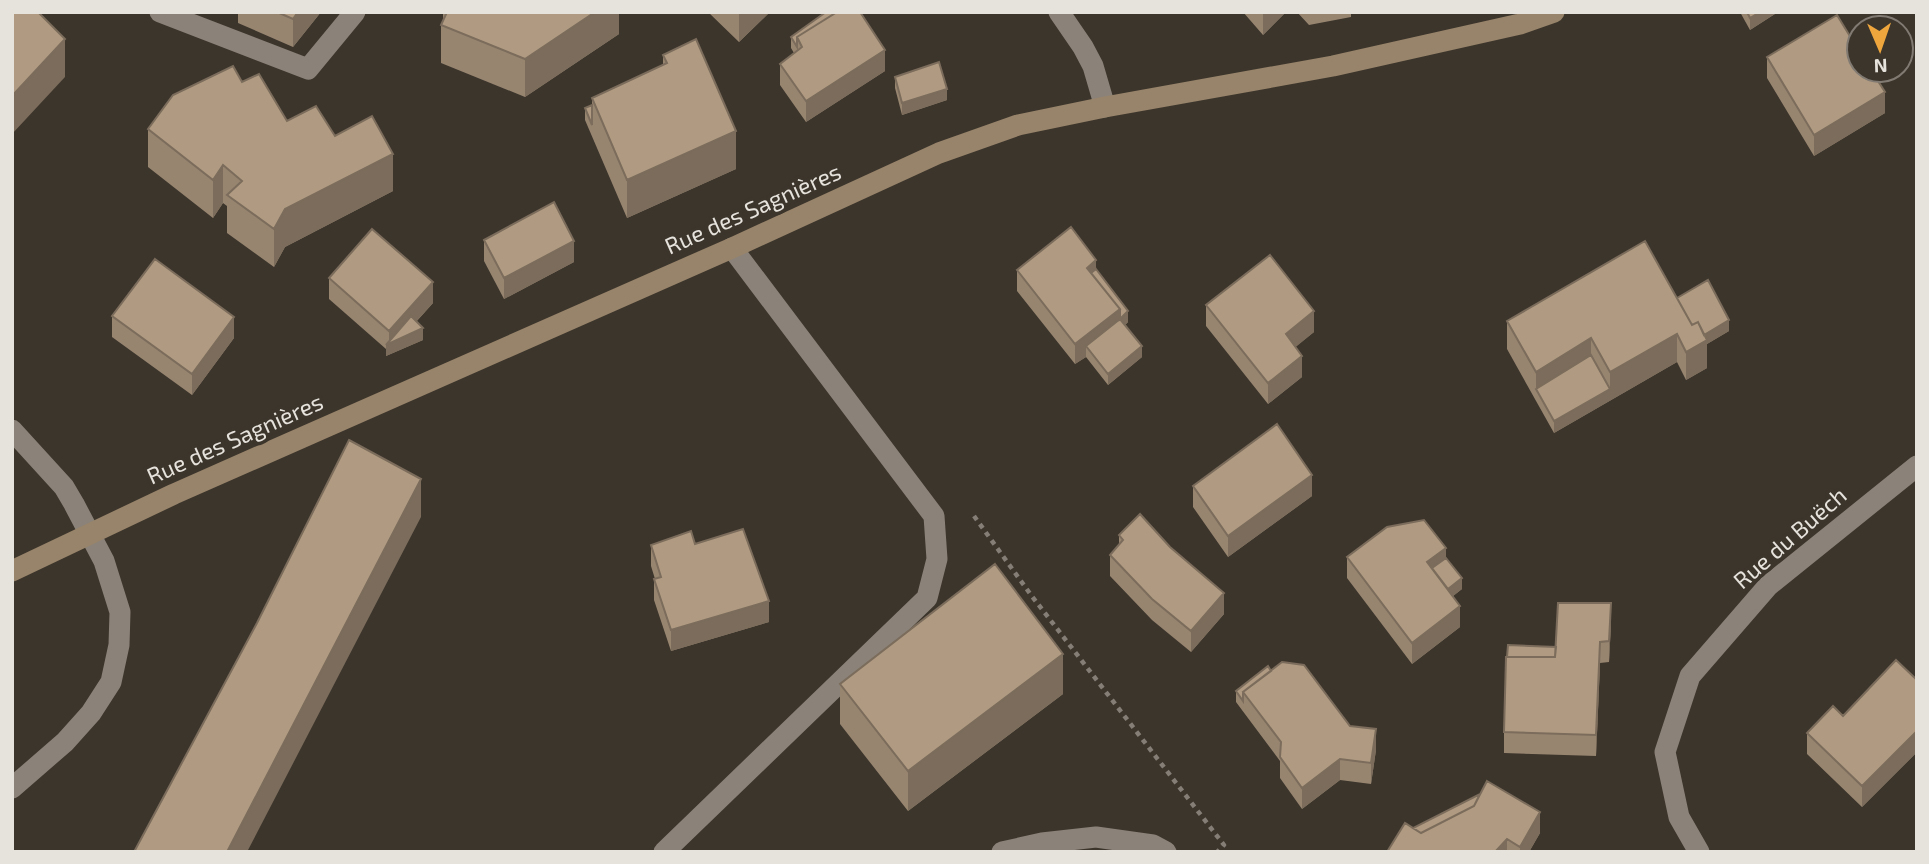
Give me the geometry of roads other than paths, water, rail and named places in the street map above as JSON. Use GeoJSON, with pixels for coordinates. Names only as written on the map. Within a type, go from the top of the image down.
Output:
{"type":"FeatureCollection","features":[{"type":"Feature","properties":{"kind":"main road","name":"Rue des Sagnières"},"geometry":{"type":"LineString","coordinates":[[12,571],[294,440],[732,248],[939,153],[1018,125],[1333,66],[1520,24],[1554,12]]}},
{"type":"Feature","properties":{"kind":"street"},"geometry":{"type":"LineString","coordinates":[[160,12],[308,69],[355,12]]}},
{"type":"Feature","properties":{"kind":"street"},"geometry":{"type":"LineString","coordinates":[[1059,12],[1093,66],[1105,107]]}},
{"type":"Feature","properties":{"kind":"street"},"geometry":{"type":"LineString","coordinates":[[664,852],[926,598],[937,559],[934,516],[732,248]]}},
{"type":"Feature","properties":{"kind":"street"},"geometry":{"type":"LineString","coordinates":[[12,430],[64,487],[90,533],[110,578],[120,612],[119,645],[111,682],[91,713],[65,742],[12,788]]}},
{"type":"Feature","properties":{"kind":"street","name":"Rue du Buëch"},"geometry":{"type":"LineString","coordinates":[[1699,852],[1679,817],[1665,752],[1690,676],[1768,586],[1917,466]]}},
{"type":"Feature","properties":{"kind":"street"},"geometry":{"type":"LineString","coordinates":[[1002,852],[1042,843],[1096,837],[1153,845],[1166,852]]}}]}
